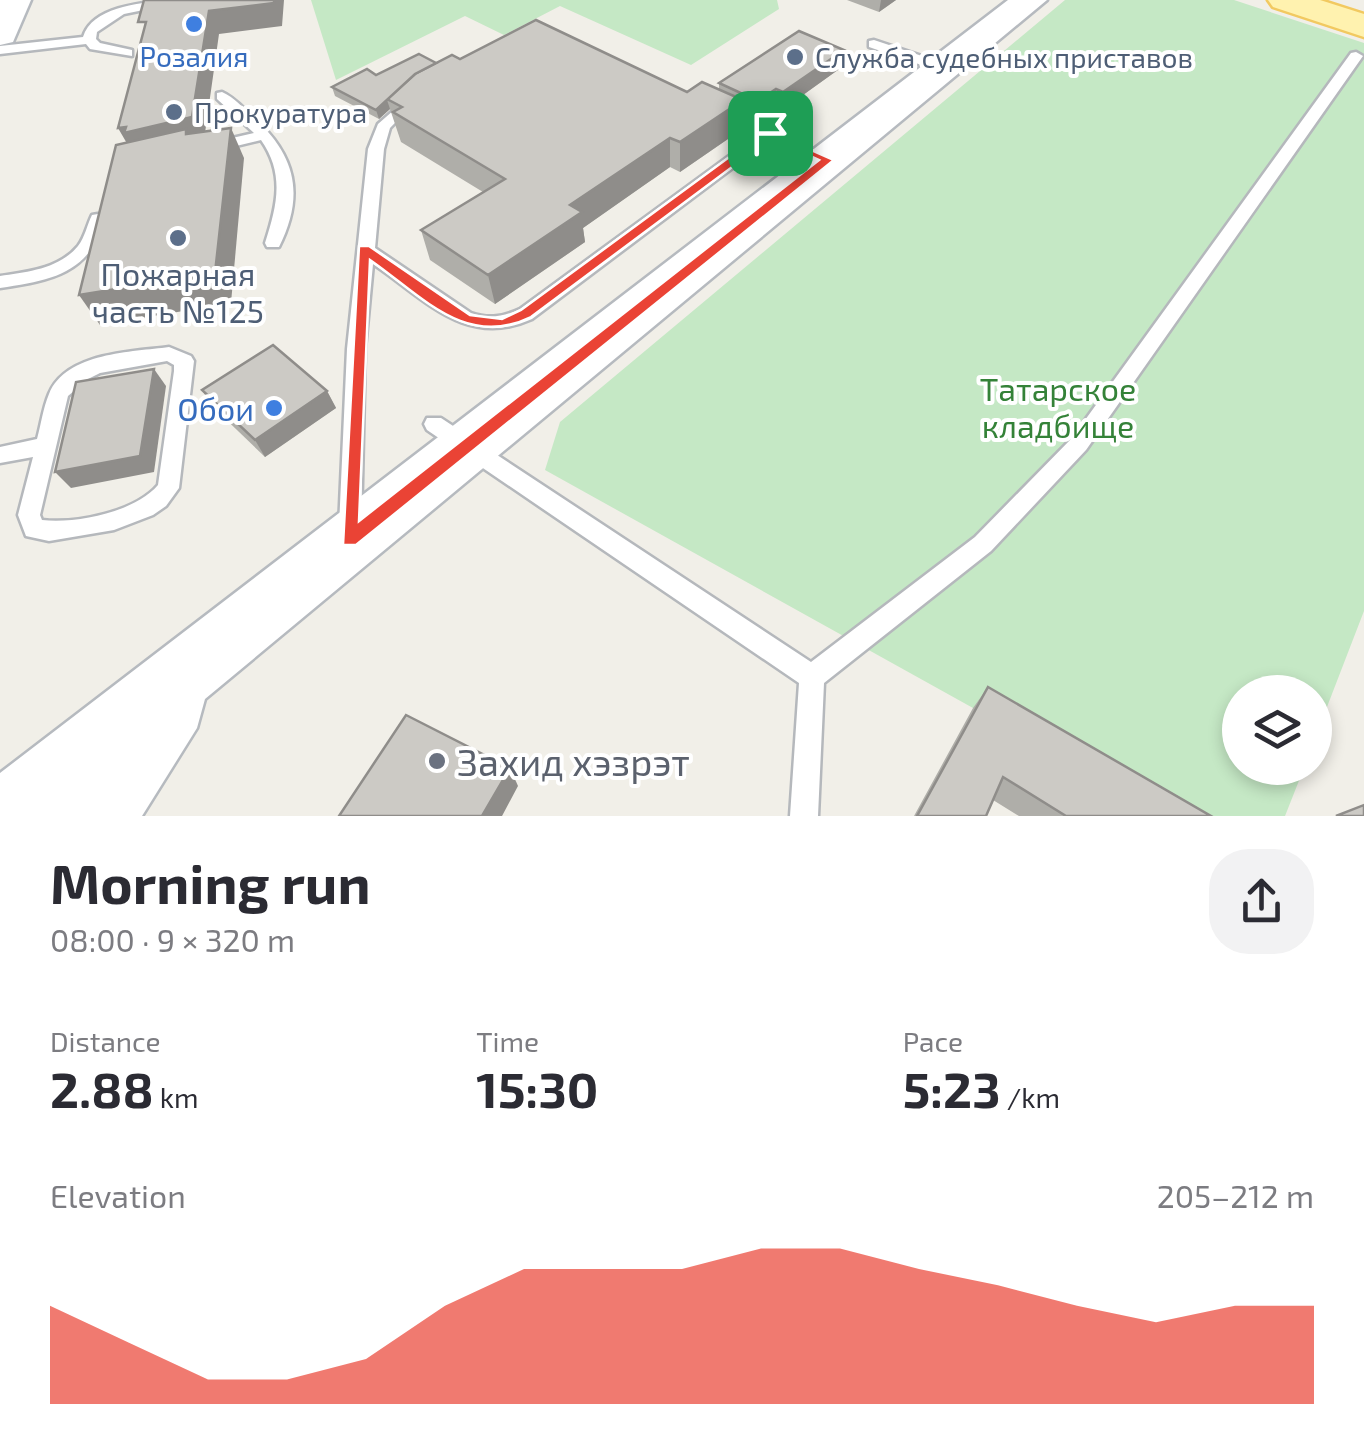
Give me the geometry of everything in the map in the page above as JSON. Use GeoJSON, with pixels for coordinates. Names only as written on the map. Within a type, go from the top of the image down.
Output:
{"type":"FeatureCollection","features":[{"type":"Feature","properties":{"kind":"main road"},"geometry":{"type":"LineString","coordinates":[[1285,0],[1360,41]]}},
{"type":"Feature","properties":{"kind":"street"},"geometry":{"type":"LineString","coordinates":[[0,34],[14,0]]}},
{"type":"Feature","properties":{"kind":"street"},"geometry":{"type":"LineString","coordinates":[[5,816],[350,539],[450,436],[828,160],[1030,0]]}},
{"type":"Feature","properties":{"kind":"street"},"geometry":{"type":"LineString","coordinates":[[98,816],[211,649]]}},
{"type":"Feature","properties":{"kind":"lane"},"geometry":{"type":"LineString","coordinates":[[89,40],[103,19],[120,11],[186,0]]}},
{"type":"Feature","properties":{"kind":"lane"},"geometry":{"type":"LineString","coordinates":[[0,50],[89,40],[111,52],[127,53]]}},
{"type":"Feature","properties":{"kind":"lane"},"geometry":{"type":"LineString","coordinates":[[804,816],[812,677],[983,544],[1079,444],[1360,41]]}},
{"type":"Feature","properties":{"kind":"lane"},"geometry":{"type":"LineString","coordinates":[[874,44],[944,68]]}},
{"type":"Feature","properties":{"kind":"lane"},"geometry":{"type":"LineString","coordinates":[[350,539],[364,249],[376,149],[383,128],[398,110],[432,88]]}},
{"type":"Feature","properties":{"kind":"lane"},"geometry":{"type":"LineString","coordinates":[[222,96],[265,135],[286,170],[289,194],[273,244]]}},
{"type":"Feature","properties":{"kind":"lane"},"geometry":{"type":"LineString","coordinates":[[700,100],[828,160]]}},
{"type":"Feature","properties":{"kind":"lane"},"geometry":{"type":"LineString","coordinates":[[364,249],[465,318],[484,325],[504,324],[526,314],[770,133]]}},
{"type":"Feature","properties":{"kind":"lane"},"geometry":{"type":"LineString","coordinates":[[194,150],[265,135]]}},
{"type":"Feature","properties":{"kind":"lane"},"geometry":{"type":"LineString","coordinates":[[0,282],[56,270],[79,258],[92,241],[101,206]]}},
{"type":"Feature","properties":{"kind":"lane"},"geometry":{"type":"LineString","coordinates":[[169,354],[184,360],[168,488],[152,506],[136,514],[49,531],[34,529],[29,514],[46,446],[59,392],[79,372],[169,354]]}},
{"type":"Feature","properties":{"kind":"lane"},"geometry":{"type":"LineString","coordinates":[[450,436],[812,677]]}},
{"type":"Feature","properties":{"kind":"lane"},"geometry":{"type":"LineString","coordinates":[[0,454],[46,446]]}},
{"type":"Feature","properties":{"kind":"green space"},"geometry":{"type":"Polygon","coordinates":[[[311,0],[777,0],[779,9],[691,65],[560,6],[504,35],[465,16],[336,80],[311,0]]]}},
{"type":"Feature","properties":{"kind":"green space","name":"Татарское кладбище"},"geometry":{"type":"Polygon","coordinates":[[[1065,0],[1234,0],[1364,43],[1364,611],[1332,694],[1332,675],[1222,675],[1222,785],[1297,785],[1285,816],[1155,816],[973,708],[545,470],[560,422],[1065,0]]]}},
{"type":"Feature","properties":{"kind":"building"},"geometry":{"type":"Polygon","coordinates":[[[144,0],[274,3],[209,11],[192,117],[124,133],[126,127],[118,128],[146,22],[138,22],[144,0]]]}},
{"type":"Feature","properties":{"kind":"building"},"geometry":{"type":"Polygon","coordinates":[[[536,20],[687,92],[702,82],[743,100],[680,142],[670,138],[570,205],[582,212],[488,275],[421,230],[505,179],[393,112],[402,107],[387,99],[415,74],[452,55],[460,59],[536,20]]]}},
{"type":"Feature","properties":{"kind":"building"},"geometry":{"type":"Polygon","coordinates":[[[799,31],[844,50],[783,92],[776,89],[758,101],[719,83],[799,31]]]}},
{"type":"Feature","properties":{"kind":"building"},"geometry":{"type":"Polygon","coordinates":[[[419,54],[436,63],[415,74],[376,110],[332,87],[367,69],[376,75],[419,54]]]}},
{"type":"Feature","properties":{"kind":"building","name":"Пожарная часть №125"},"geometry":{"type":"Polygon","coordinates":[[[231,128],[215,273],[79,295],[116,145],[186,129],[186,134],[231,128]]]}},
{"type":"Feature","properties":{"kind":"building"},"geometry":{"type":"Polygon","coordinates":[[[273,345],[327,391],[255,440],[202,390],[273,345]]]}},
{"type":"Feature","properties":{"kind":"building"},"geometry":{"type":"Polygon","coordinates":[[[154,369],[140,456],[55,472],[76,382],[154,369]]]}},
{"type":"Feature","properties":{"kind":"building"},"geometry":{"type":"Polygon","coordinates":[[[988,687],[1211,816],[1066,816],[1003,777],[986,816],[917,816],[988,687]]]}},
{"type":"Feature","properties":{"kind":"building","name":"Захид хэзрэт"},"geometry":{"type":"Polygon","coordinates":[[[406,715],[510,768],[482,816],[339,816],[406,715]]]}},
{"type":"Feature","properties":{"kind":"building"},"geometry":{"type":"Polygon","coordinates":[[[1364,805],[1364,816],[1336,816],[1364,805]]]}},
{"type":"Feature","properties":{"kind":"place","name":"Розалия"},"geometry":{"type":"Point","coordinates":[194,24]}},
{"type":"Feature","properties":{"kind":"place","name":"Служба судебных приставов"},"geometry":{"type":"Point","coordinates":[795,57]}},
{"type":"Feature","properties":{"kind":"place","name":"Прокуратура"},"geometry":{"type":"Point","coordinates":[174,112]}},
{"type":"Feature","properties":{"kind":"place","name":"Пожарная часть №125"},"geometry":{"type":"Point","coordinates":[178,238]}},
{"type":"Feature","properties":{"kind":"place","name":"Обои"},"geometry":{"type":"Point","coordinates":[274,408]}},
{"type":"Feature","properties":{"kind":"place","name":"Захид хэзрэт"},"geometry":{"type":"Point","coordinates":[437,761]}},
{"type":"Feature","properties":{"kind":"route"},"geometry":{"type":"LineString","coordinates":[[770,133],[828,160],[350,539],[356,349],[364,249],[465,318],[484,325],[504,324],[526,314],[770,133]]}}]}
